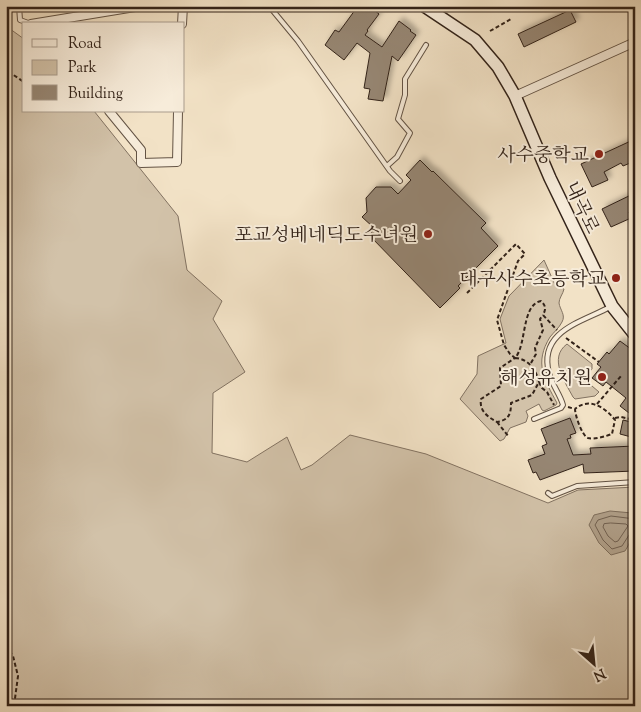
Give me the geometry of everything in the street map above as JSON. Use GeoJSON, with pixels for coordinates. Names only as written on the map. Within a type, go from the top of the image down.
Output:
{"type":"FeatureCollection","features":[{"type":"Feature","properties":{"kind":"main road","name":"내곡로"},"geometry":{"type":"LineString","coordinates":[[424,6],[475,40],[498,67],[515,96],[554,187],[612,306],[635,335]]}},
{"type":"Feature","properties":{"kind":"street"},"geometry":{"type":"LineString","coordinates":[[43,22],[141,6]]}},
{"type":"Feature","properties":{"kind":"street"},"geometry":{"type":"LineString","coordinates":[[182,22],[183,6]]}},
{"type":"Feature","properties":{"kind":"street"},"geometry":{"type":"LineString","coordinates":[[515,96],[635,42]]}},
{"type":"Feature","properties":{"kind":"street"},"geometry":{"type":"LineString","coordinates":[[110,112],[141,150],[141,163],[177,162],[178,112]]}},
{"type":"Feature","properties":{"kind":"lane"},"geometry":{"type":"LineString","coordinates":[[19,6],[20,20],[26,22]]}},
{"type":"Feature","properties":{"kind":"lane"},"geometry":{"type":"LineString","coordinates":[[269,6],[314,62],[387,166],[400,181]]}},
{"type":"Feature","properties":{"kind":"lane"},"geometry":{"type":"LineString","coordinates":[[387,166],[397,157],[410,133],[398,119],[405,95],[405,79],[426,46]]}},
{"type":"Feature","properties":{"kind":"lane"},"geometry":{"type":"LineString","coordinates":[[534,419],[561,408],[563,405],[549,375],[548,357],[550,348],[558,335],[564,329],[612,306]]}},
{"type":"Feature","properties":{"kind":"lane"},"geometry":{"type":"LineString","coordinates":[[548,493],[552,496],[577,486],[635,482]]}},
{"type":"Feature","properties":{"kind":"path"},"geometry":{"type":"LineString","coordinates":[[490,31],[511,19]]}},
{"type":"Feature","properties":{"kind":"path"},"geometry":{"type":"LineString","coordinates":[[6,82],[8,76],[12,74],[22,81]]}},
{"type":"Feature","properties":{"kind":"path"},"geometry":{"type":"LineString","coordinates":[[468,292],[516,244],[525,254],[518,261],[497,320],[504,345],[515,358],[520,358],[530,364],[542,388],[547,392],[555,407]]}},
{"type":"Feature","properties":{"kind":"path"},"geometry":{"type":"LineString","coordinates":[[508,437],[497,422],[484,413],[480,406],[481,400],[501,386],[500,368],[520,353],[525,323],[532,306],[536,302],[541,301],[546,309],[540,319],[543,330],[535,348],[536,354],[530,364]]}},
{"type":"Feature","properties":{"kind":"path"},"geometry":{"type":"LineString","coordinates":[[543,315],[556,330]]}},
{"type":"Feature","properties":{"kind":"path"},"geometry":{"type":"LineString","coordinates":[[564,336],[599,362]]}},
{"type":"Feature","properties":{"kind":"path"},"geometry":{"type":"LineString","coordinates":[[597,404],[621,376]]}},
{"type":"Feature","properties":{"kind":"path"},"geometry":{"type":"LineString","coordinates":[[497,422],[504,421],[508,417],[511,403],[532,395],[539,382]]}},
{"type":"Feature","properties":{"kind":"path"},"geometry":{"type":"LineString","coordinates":[[614,418],[612,434],[588,438],[584,435],[575,415],[575,409],[579,405],[597,404],[614,418],[621,417],[635,420]]}},
{"type":"Feature","properties":{"kind":"path"},"geometry":{"type":"LineString","coordinates":[[563,405],[575,409]]}},
{"type":"Feature","properties":{"kind":"path"},"geometry":{"type":"LineString","coordinates":[[6,601],[11,614],[7,648],[13,656],[18,676],[14,706]]}},
{"type":"Feature","properties":{"kind":"green space"},"geometry":{"type":"Polygon","coordinates":[[[6,26],[22,38],[22,112],[95,112],[178,216],[187,270],[222,301],[213,319],[245,372],[213,393],[212,453],[247,462],[287,437],[301,470],[312,465],[350,435],[426,454],[548,503],[578,490],[635,487],[635,706],[6,706],[6,26]]]}},
{"type":"Feature","properties":{"kind":"green space"},"geometry":{"type":"Polygon","coordinates":[[[544,260],[556,287],[560,286],[564,289],[559,303],[563,319],[545,346],[542,363],[548,386],[557,403],[544,411],[539,404],[526,411],[528,416],[526,422],[510,428],[504,439],[500,441],[460,399],[477,374],[478,356],[506,343],[500,319],[509,296],[544,260]]]}},
{"type":"Feature","properties":{"kind":"green space"},"geometry":{"type":"Polygon","coordinates":[[[567,344],[592,364],[592,369],[584,378],[599,392],[595,396],[575,399],[566,384],[558,363],[561,350],[567,344]]]}},
{"type":"Feature","properties":{"kind":"water"},"geometry":{"type":"Polygon","coordinates":[[[610,511],[632,513],[634,524],[632,537],[625,551],[611,555],[599,543],[589,525],[594,515],[610,511]]]}},
{"type":"Feature","properties":{"kind":"building"},"geometry":{"type":"Polygon","coordinates":[[[358,6],[376,6],[374,10],[379,14],[365,35],[382,47],[399,21],[416,35],[398,61],[392,56],[383,101],[368,99],[370,89],[364,88],[370,53],[357,43],[344,60],[325,45],[335,30],[339,32],[358,6]]]}},
{"type":"Feature","properties":{"kind":"building"},"geometry":{"type":"Polygon","coordinates":[[[570,10],[576,22],[524,47],[518,34],[570,10]]]}},
{"type":"Feature","properties":{"kind":"building","name":"사수중학교"},"geometry":{"type":"Polygon","coordinates":[[[635,139],[635,161],[623,166],[621,163],[604,172],[608,180],[592,187],[581,164],[635,139]]]}},
{"type":"Feature","properties":{"kind":"building","name":"포교성베네딕도수녀원"},"geometry":{"type":"Polygon","coordinates":[[[420,160],[486,223],[481,228],[498,246],[458,286],[460,288],[440,308],[370,236],[373,227],[362,217],[367,212],[366,198],[376,187],[391,187],[398,194],[411,180],[406,175],[420,160]]]}},
{"type":"Feature","properties":{"kind":"building","name":"사수중학교"},"geometry":{"type":"Polygon","coordinates":[[[635,193],[635,209],[629,212],[631,218],[611,227],[602,209],[635,193]]]}},
{"type":"Feature","properties":{"kind":"building","name":"해성유치원"},"geometry":{"type":"Polygon","coordinates":[[[620,341],[635,352],[635,406],[629,413],[620,406],[626,398],[606,382],[603,386],[592,378],[601,367],[597,364],[620,341]]]}},
{"type":"Feature","properties":{"kind":"building"},"geometry":{"type":"Polygon","coordinates":[[[570,418],[576,433],[570,435],[571,438],[567,439],[573,455],[591,454],[590,448],[635,446],[635,471],[584,473],[583,464],[540,480],[536,472],[533,473],[528,460],[545,454],[542,446],[547,444],[541,429],[570,418]]]}},
{"type":"Feature","properties":{"kind":"building"},"geometry":{"type":"Polygon","coordinates":[[[623,420],[635,423],[635,438],[620,434],[623,420]]]}},
{"type":"Feature","properties":{"kind":"place","name":"사수중학교"},"geometry":{"type":"Point","coordinates":[599,154]}},
{"type":"Feature","properties":{"kind":"place","name":"포교성베네딕도수녀원"},"geometry":{"type":"Point","coordinates":[428,234]}},
{"type":"Feature","properties":{"kind":"place","name":"대구사수초등학교"},"geometry":{"type":"Point","coordinates":[616,278]}},
{"type":"Feature","properties":{"kind":"place","name":"해성유치원"},"geometry":{"type":"Point","coordinates":[602,377]}}]}
